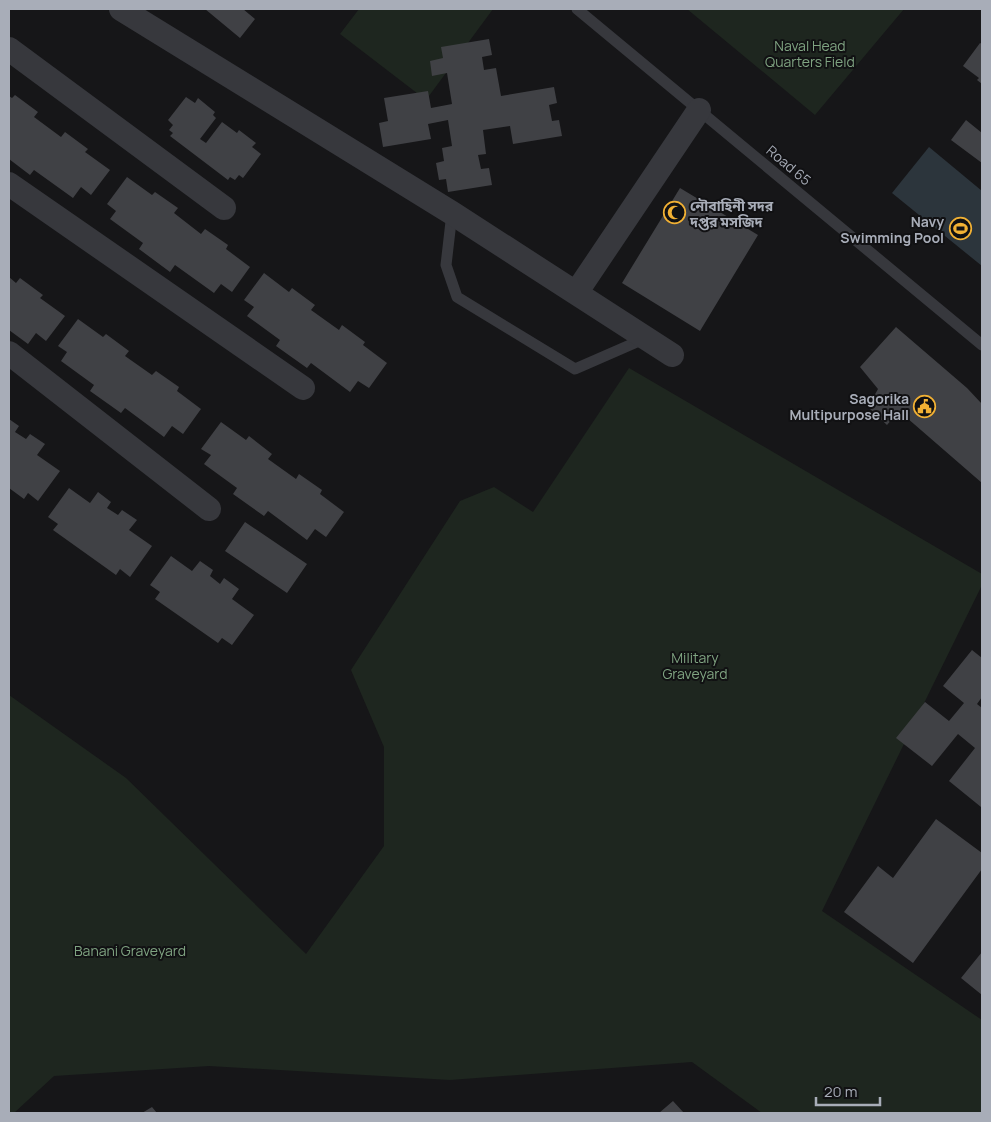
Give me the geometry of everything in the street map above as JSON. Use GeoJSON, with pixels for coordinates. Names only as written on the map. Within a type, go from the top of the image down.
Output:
{"type":"FeatureCollection","features":[{"type":"Feature","properties":{"kind":"street"},"geometry":{"type":"LineString","coordinates":[[120,9],[452,213],[672,355]]}},
{"type":"Feature","properties":{"kind":"street"},"geometry":{"type":"LineString","coordinates":[[9,49],[224,208]]}},
{"type":"Feature","properties":{"kind":"street"},"geometry":{"type":"LineString","coordinates":[[576,293],[699,110]]}},
{"type":"Feature","properties":{"kind":"street"},"geometry":{"type":"LineString","coordinates":[[9,184],[303,388]]}},
{"type":"Feature","properties":{"kind":"street"},"geometry":{"type":"LineString","coordinates":[[9,353],[209,509]]}},
{"type":"Feature","properties":{"kind":"lane","name":"Road 65"},"geometry":{"type":"LineString","coordinates":[[577,9],[982,345]]}},
{"type":"Feature","properties":{"kind":"lane"},"geometry":{"type":"LineString","coordinates":[[452,213],[446,265],[457,296],[575,369],[646,338]]}},
{"type":"Feature","properties":{"kind":"green space"},"geometry":{"type":"Polygon","coordinates":[[[359,9],[493,9],[426,100],[340,34],[359,9]]]}},
{"type":"Feature","properties":{"kind":"green space","name":"Naval Head Quarters Field"},"geometry":{"type":"Polygon","coordinates":[[[687,9],[904,9],[815,115],[687,9]]]}},
{"type":"Feature","properties":{"kind":"green space"},"geometry":{"type":"Polygon","coordinates":[[[629,368],[982,574],[982,585],[822,911],[982,1020],[982,1113],[762,1113],[692,1062],[450,1080],[209,1066],[54,1076],[14,1113],[9,1113],[9,695],[126,778],[306,954],[384,846],[384,747],[351,670],[460,501],[494,487],[533,512],[629,368]]]}},
{"type":"Feature","properties":{"kind":"shaded area","name":"Navy Swimming Pool"},"geometry":{"type":"Polygon","coordinates":[[[929,147],[982,191],[982,266],[892,193],[929,147]]]}},
{"type":"Feature","properties":{"kind":"building"},"geometry":{"type":"Polygon","coordinates":[[[205,9],[243,9],[255,19],[240,38],[205,9]]]}},
{"type":"Feature","properties":{"kind":"building"},"geometry":{"type":"Polygon","coordinates":[[[489,39],[492,55],[482,57],[484,70],[496,68],[501,96],[554,87],[557,103],[549,105],[552,121],[559,120],[562,136],[513,144],[510,126],[483,130],[486,154],[478,155],[481,169],[489,168],[492,185],[448,192],[446,179],[439,180],[436,163],[444,161],[442,148],[452,146],[448,120],[428,124],[431,139],[383,147],[379,123],[388,121],[384,98],[428,91],[431,108],[452,104],[447,73],[432,76],[430,61],[443,58],[441,47],[489,39]]]}},
{"type":"Feature","properties":{"kind":"building"},"geometry":{"type":"Polygon","coordinates":[[[980,43],[982,44],[982,84],[977,80],[979,78],[963,66],[980,43]]]}},
{"type":"Feature","properties":{"kind":"building"},"geometry":{"type":"Polygon","coordinates":[[[15,95],[38,112],[34,117],[61,137],[65,132],[88,149],[85,152],[110,170],[91,195],[81,187],[73,198],[34,170],[30,175],[9,159],[9,96],[12,98],[15,95]]]}},
{"type":"Feature","properties":{"kind":"building"},"geometry":{"type":"Polygon","coordinates":[[[186,97],[195,103],[198,98],[215,112],[213,115],[216,118],[200,139],[206,143],[222,122],[237,133],[239,130],[256,143],[252,147],[261,154],[243,178],[239,175],[235,180],[230,177],[228,180],[170,136],[173,133],[169,130],[173,125],[168,120],[186,97]]]}},
{"type":"Feature","properties":{"kind":"building"},"geometry":{"type":"Polygon","coordinates":[[[966,120],[982,133],[982,163],[951,140],[966,120]]]}},
{"type":"Feature","properties":{"kind":"building"},"geometry":{"type":"Polygon","coordinates":[[[127,177],[152,195],[155,192],[178,208],[174,213],[201,234],[205,229],[228,245],[226,249],[250,267],[232,292],[221,284],[214,293],[175,265],[170,272],[139,249],[143,243],[110,219],[116,211],[107,204],[127,177]]]}},
{"type":"Feature","properties":{"kind":"building"},"geometry":{"type":"Polygon","coordinates":[[[680,188],[758,235],[700,331],[622,283],[680,188]]]}},
{"type":"Feature","properties":{"kind":"building"},"geometry":{"type":"Polygon","coordinates":[[[264,273],[289,292],[292,288],[315,305],[311,310],[339,330],[342,325],[365,342],[363,345],[387,363],[369,388],[358,381],[350,392],[311,363],[307,368],[276,346],[280,340],[247,316],[254,307],[244,300],[264,273]]]}},
{"type":"Feature","properties":{"kind":"building"},"geometry":{"type":"Polygon","coordinates":[[[9,277],[16,283],[20,278],[43,295],[40,298],[65,316],[46,341],[36,333],[28,344],[9,330],[9,277]]]}},
{"type":"Feature","properties":{"kind":"building"},"geometry":{"type":"Polygon","coordinates":[[[78,319],[103,337],[106,334],[129,351],[125,356],[152,375],[156,371],[179,387],[177,391],[201,409],[183,434],[172,426],[164,437],[125,408],[121,413],[90,391],[94,385],[61,361],[67,352],[58,346],[78,319]]]}},
{"type":"Feature","properties":{"kind":"building","name":"Sagorika Multipurpose Hall"},"geometry":{"type":"Polygon","coordinates":[[[896,327],[967,388],[982,404],[982,483],[899,411],[887,425],[868,407],[878,389],[860,367],[896,327]]]}},
{"type":"Feature","properties":{"kind":"building"},"geometry":{"type":"Polygon","coordinates":[[[9,419],[19,426],[15,432],[26,439],[30,434],[45,444],[37,455],[60,471],[38,501],[28,493],[24,499],[9,488],[9,419]]]}},
{"type":"Feature","properties":{"kind":"building"},"geometry":{"type":"Polygon","coordinates":[[[221,422],[246,440],[249,436],[272,454],[268,459],[296,479],[299,474],[322,490],[320,494],[344,512],[326,537],[315,529],[307,540],[268,511],[264,516],[233,494],[237,488],[204,464],[211,455],[201,449],[221,422]]]}},
{"type":"Feature","properties":{"kind":"building"},"geometry":{"type":"Polygon","coordinates":[[[69,488],[90,503],[98,492],[111,502],[107,508],[118,515],[122,510],[137,520],[129,530],[152,546],[130,577],[120,569],[116,575],[53,530],[58,524],[48,517],[69,488]]]}},
{"type":"Feature","properties":{"kind":"building"},"geometry":{"type":"Polygon","coordinates":[[[245,522],[307,564],[287,593],[225,551],[245,522]]]}},
{"type":"Feature","properties":{"kind":"building"},"geometry":{"type":"Polygon","coordinates":[[[171,556],[192,571],[200,561],[213,570],[210,576],[220,584],[224,578],[239,589],[232,599],[254,615],[232,645],[222,638],[218,643],[155,599],[160,592],[150,585],[171,556]]]}},
{"type":"Feature","properties":{"kind":"building"},"geometry":{"type":"Polygon","coordinates":[[[972,650],[982,658],[982,697],[977,704],[982,708],[981,807],[949,781],[975,748],[958,734],[932,766],[896,738],[925,702],[949,721],[964,703],[943,686],[972,650]]]}},
{"type":"Feature","properties":{"kind":"building"},"geometry":{"type":"Polygon","coordinates":[[[936,819],[982,853],[982,869],[913,963],[844,912],[878,866],[893,878],[936,819]]]}},
{"type":"Feature","properties":{"kind":"building"},"geometry":{"type":"Polygon","coordinates":[[[982,952],[982,995],[961,978],[982,952]]]}},
{"type":"Feature","properties":{"kind":"building"},"geometry":{"type":"Polygon","coordinates":[[[673,1101],[684,1113],[659,1113],[673,1101]]]}},
{"type":"Feature","properties":{"kind":"building"},"geometry":{"type":"Polygon","coordinates":[[[152,1107],[157,1113],[142,1113],[152,1107]]]}},
{"type":"Feature","properties":{"kind":"place","name":"নৌবাহিনী সদর দপ্তর মসজিদ"},"geometry":{"type":"Point","coordinates":[674,213]}},
{"type":"Feature","properties":{"kind":"place","name":"Navy Swimming Pool"},"geometry":{"type":"Point","coordinates":[960,229]}},
{"type":"Feature","properties":{"kind":"place","name":"Sagorika Multipurpose Hall"},"geometry":{"type":"Point","coordinates":[925,406]}},
{"type":"Feature","properties":{"kind":"park label","name":"Military Graveyard"},"geometry":{"type":"Point","coordinates":[695,666]}},
{"type":"Feature","properties":{"kind":"park label","name":"Banani Graveyard"},"geometry":{"type":"Point","coordinates":[130,950]}}]}
